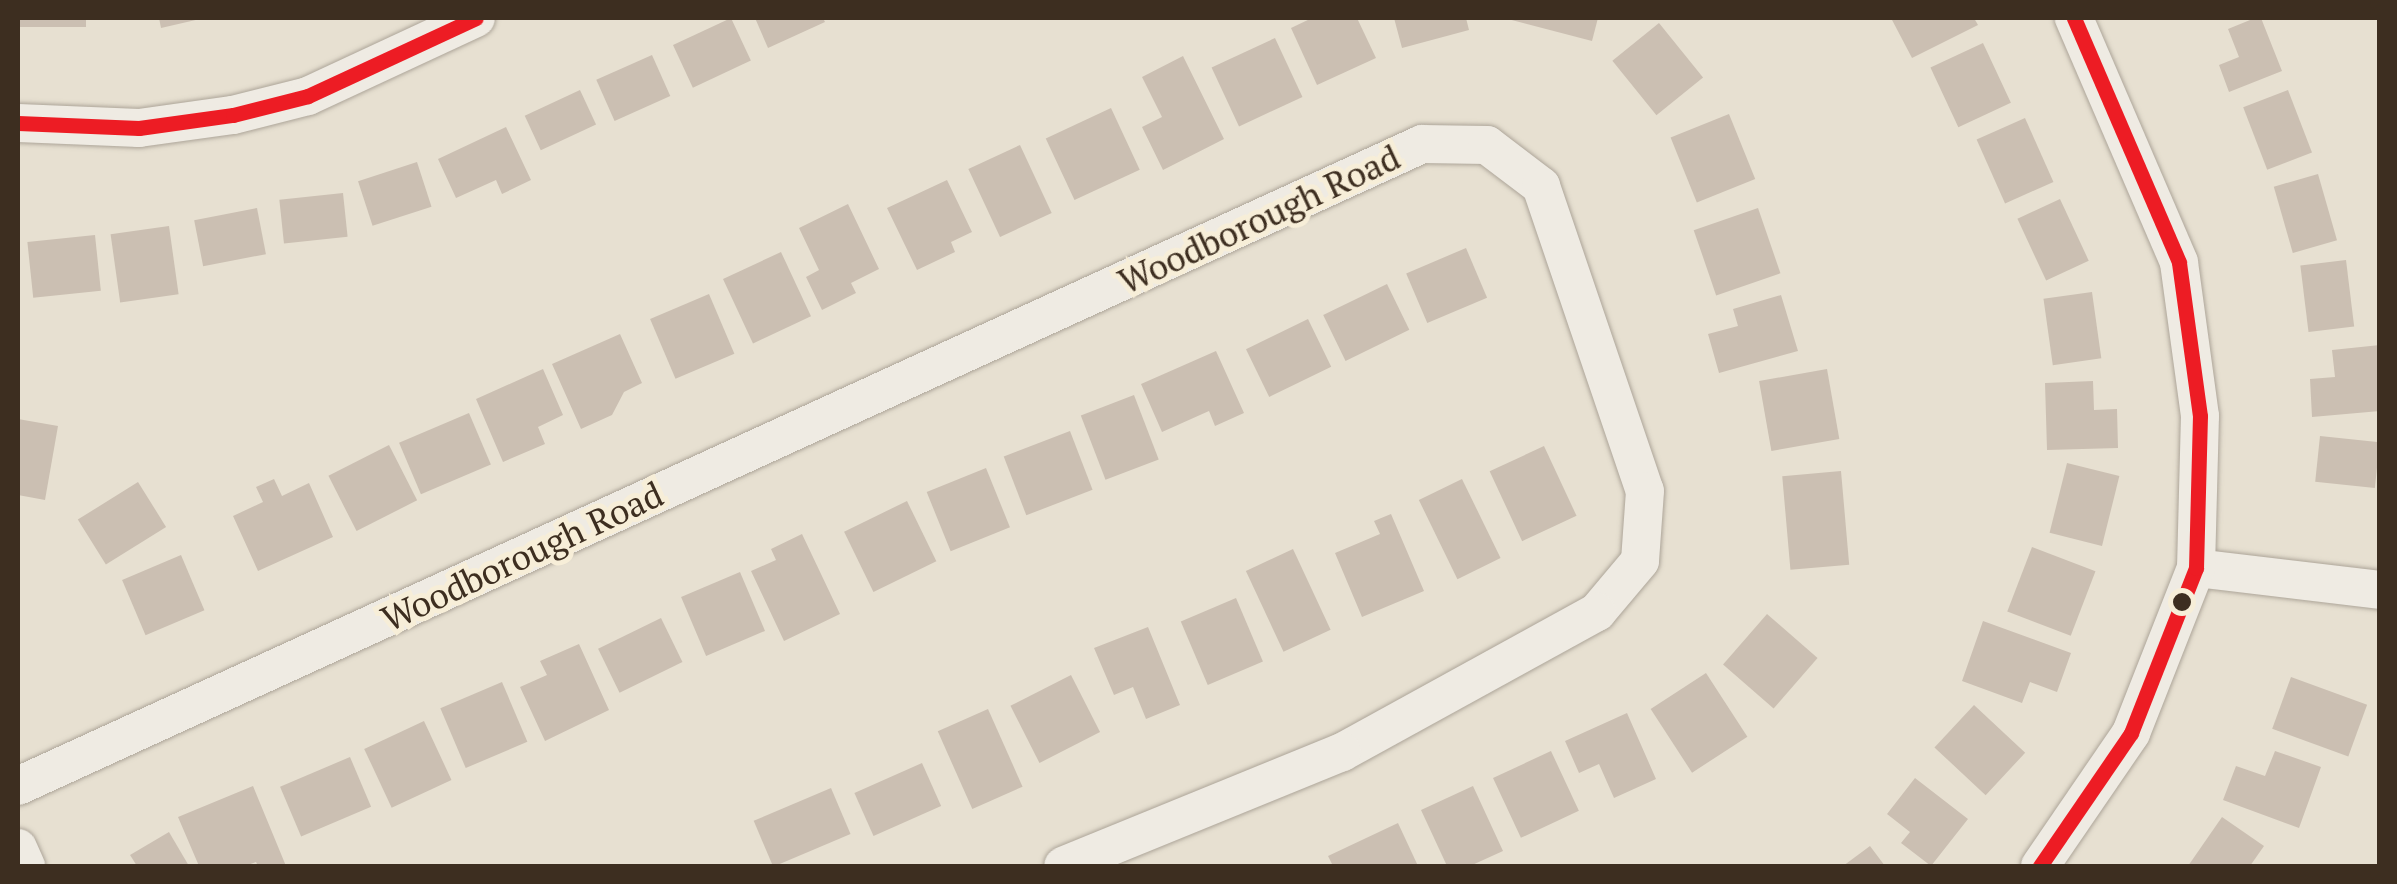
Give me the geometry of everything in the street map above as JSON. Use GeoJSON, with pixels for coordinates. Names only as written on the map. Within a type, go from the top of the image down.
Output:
{"type":"FeatureCollection","features":[{"type":"Feature","properties":{"kind":"street"},"geometry":{"type":"LineString","coordinates":[[18,123],[139,128],[233,116],[308,96],[476,18]]}},
{"type":"Feature","properties":{"kind":"street"},"geometry":{"type":"LineString","coordinates":[[2040,866],[2131,733],[2196,568],[2200,416],[2179,262],[2074,18]]}},
{"type":"Feature","properties":{"kind":"street","name":"Woodborough Road"},"geometry":{"type":"LineString","coordinates":[[18,786],[1422,144],[1487,145],[1541,186],[1645,491],[1640,561],[1598,612],[1342,752],[1064,866]]}},
{"type":"Feature","properties":{"kind":"street"},"geometry":{"type":"LineString","coordinates":[[2196,568],[2380,590]]}},
{"type":"Feature","properties":{"kind":"street"},"geometry":{"type":"LineString","coordinates":[[18,848],[26,866]]}},
{"type":"Feature","properties":{"kind":"building"},"geometry":{"type":"Polygon","coordinates":[[[18,18],[86,18],[86,27],[18,27],[18,18]]]}},
{"type":"Feature","properties":{"kind":"building"},"geometry":{"type":"Polygon","coordinates":[[[159,18],[200,18],[200,19],[161,28],[159,18]]]}},
{"type":"Feature","properties":{"kind":"building"},"geometry":{"type":"Polygon","coordinates":[[[731,18],[751,61],[693,88],[673,45],[731,18]]]}},
{"type":"Feature","properties":{"kind":"building"},"geometry":{"type":"Polygon","coordinates":[[[755,18],[823,18],[825,22],[768,48],[755,18]]]}},
{"type":"Feature","properties":{"kind":"building"},"geometry":{"type":"Polygon","coordinates":[[[1312,18],[1357,18],[1376,58],[1317,85],[1291,28],[1312,18]]]}},
{"type":"Feature","properties":{"kind":"building"},"geometry":{"type":"Polygon","coordinates":[[[1394,18],[1466,18],[1469,30],[1402,48],[1394,18]]]}},
{"type":"Feature","properties":{"kind":"building"},"geometry":{"type":"Polygon","coordinates":[[[1504,18],[1598,18],[1592,41],[1504,18]]]}},
{"type":"Feature","properties":{"kind":"building"},"geometry":{"type":"Polygon","coordinates":[[[1891,18],[1974,18],[1978,25],[1912,58],[1891,18]]]}},
{"type":"Feature","properties":{"kind":"building"},"geometry":{"type":"Polygon","coordinates":[[[2261,18],[2282,71],[2229,92],[2219,65],[2239,57],[2228,29],[2261,18]]]}},
{"type":"Feature","properties":{"kind":"building"},"geometry":{"type":"Polygon","coordinates":[[[1659,23],[1703,77],[1656,115],[1612,61],[1659,23]]]}},
{"type":"Feature","properties":{"kind":"building"},"geometry":{"type":"Polygon","coordinates":[[[1275,38],[1302,97],[1239,126],[1212,68],[1275,38]]]}},
{"type":"Feature","properties":{"kind":"building"},"geometry":{"type":"Polygon","coordinates":[[[1983,43],[2011,103],[1958,127],[1930,68],[1983,43]]]}},
{"type":"Feature","properties":{"kind":"building"},"geometry":{"type":"Polygon","coordinates":[[[652,55],[670,96],[615,121],[596,80],[652,55]]]}},
{"type":"Feature","properties":{"kind":"building"},"geometry":{"type":"Polygon","coordinates":[[[1183,56],[1224,139],[1163,170],[1142,127],[1162,117],[1142,77],[1183,56]]]}},
{"type":"Feature","properties":{"kind":"building"},"geometry":{"type":"Polygon","coordinates":[[[580,90],[596,124],[541,150],[525,116],[580,90]]]}},
{"type":"Feature","properties":{"kind":"building"},"geometry":{"type":"Polygon","coordinates":[[[2288,90],[2312,153],[2267,170],[2243,107],[2288,90]]]}},
{"type":"Feature","properties":{"kind":"building"},"geometry":{"type":"Polygon","coordinates":[[[1111,108],[1140,170],[1074,200],[1046,138],[1111,108]]]}},
{"type":"Feature","properties":{"kind":"building"},"geometry":{"type":"Polygon","coordinates":[[[1729,114],[1755,179],[1697,203],[1671,138],[1729,114]]]}},
{"type":"Feature","properties":{"kind":"building"},"geometry":{"type":"Polygon","coordinates":[[[2025,118],[2053,182],[2005,204],[1977,140],[2025,118]]]}},
{"type":"Feature","properties":{"kind":"building"},"geometry":{"type":"Polygon","coordinates":[[[506,127],[531,180],[502,194],[496,180],[456,198],[438,159],[506,127]]]}},
{"type":"Feature","properties":{"kind":"building"},"geometry":{"type":"Polygon","coordinates":[[[1020,145],[1052,213],[1000,237],[968,169],[1020,145]]]}},
{"type":"Feature","properties":{"kind":"building"},"geometry":{"type":"Polygon","coordinates":[[[417,162],[432,207],[373,226],[358,181],[417,162]]]}},
{"type":"Feature","properties":{"kind":"building"},"geometry":{"type":"Polygon","coordinates":[[[2318,174],[2337,240],[2293,253],[2274,187],[2318,174]]]}},
{"type":"Feature","properties":{"kind":"building"},"geometry":{"type":"Polygon","coordinates":[[[947,180],[972,232],[951,242],[955,252],[917,270],[887,208],[947,180]]]}},
{"type":"Feature","properties":{"kind":"building"},"geometry":{"type":"Polygon","coordinates":[[[343,193],[348,237],[284,243],[279,200],[343,193]]]}},
{"type":"Feature","properties":{"kind":"building"},"geometry":{"type":"Polygon","coordinates":[[[2060,199],[2089,261],[2046,280],[2017,219],[2060,199]]]}},
{"type":"Feature","properties":{"kind":"building"},"geometry":{"type":"Polygon","coordinates":[[[848,204],[879,269],[851,283],[856,293],[822,310],[806,277],[819,270],[799,228],[848,204]]]}},
{"type":"Feature","properties":{"kind":"building"},"geometry":{"type":"Polygon","coordinates":[[[257,208],[266,254],[203,266],[194,220],[257,208]]]}},
{"type":"Feature","properties":{"kind":"building"},"geometry":{"type":"Polygon","coordinates":[[[1758,208],[1780,273],[1716,295],[1694,230],[1758,208]]]}},
{"type":"Feature","properties":{"kind":"building"},"geometry":{"type":"Polygon","coordinates":[[[169,226],[179,294],[120,303],[111,234],[169,226]]]}},
{"type":"Feature","properties":{"kind":"building"},"geometry":{"type":"Polygon","coordinates":[[[95,235],[101,291],[33,298],[27,242],[95,235]]]}},
{"type":"Feature","properties":{"kind":"building"},"geometry":{"type":"Polygon","coordinates":[[[1466,248],[1487,298],[1427,323],[1406,273],[1466,248]]]}},
{"type":"Feature","properties":{"kind":"building"},"geometry":{"type":"Polygon","coordinates":[[[781,252],[811,316],[753,343],[723,279],[781,252]]]}},
{"type":"Feature","properties":{"kind":"building"},"geometry":{"type":"Polygon","coordinates":[[[2346,260],[2354,327],[2309,332],[2300,266],[2346,260]]]}},
{"type":"Feature","properties":{"kind":"building"},"geometry":{"type":"Polygon","coordinates":[[[1387,284],[1409,330],[1346,361],[1323,315],[1387,284]]]}},
{"type":"Feature","properties":{"kind":"building"},"geometry":{"type":"Polygon","coordinates":[[[2092,292],[2101,358],[2053,365],[2043,299],[2092,292]]]}},
{"type":"Feature","properties":{"kind":"building"},"geometry":{"type":"Polygon","coordinates":[[[709,294],[734,354],[675,379],[650,319],[709,294]]]}},
{"type":"Feature","properties":{"kind":"building"},"geometry":{"type":"Polygon","coordinates":[[[1781,295],[1798,351],[1719,373],[1708,334],[1738,326],[1733,309],[1781,295]]]}},
{"type":"Feature","properties":{"kind":"building"},"geometry":{"type":"Polygon","coordinates":[[[1308,319],[1331,367],[1269,397],[1246,349],[1308,319]]]}},
{"type":"Feature","properties":{"kind":"building"},"geometry":{"type":"Polygon","coordinates":[[[620,334],[642,383],[624,392],[612,415],[581,429],[552,364],[620,334]]]}},
{"type":"Feature","properties":{"kind":"building"},"geometry":{"type":"Polygon","coordinates":[[[2380,345],[2380,411],[2312,417],[2310,379],[2335,377],[2332,350],[2380,345]]]}},
{"type":"Feature","properties":{"kind":"building"},"geometry":{"type":"Polygon","coordinates":[[[1216,351],[1244,413],[1215,426],[1209,411],[1162,432],[1141,384],[1216,351]]]}},
{"type":"Feature","properties":{"kind":"building"},"geometry":{"type":"Polygon","coordinates":[[[543,369],[563,415],[538,427],[545,444],[503,462],[476,399],[543,369]]]}},
{"type":"Feature","properties":{"kind":"building"},"geometry":{"type":"Polygon","coordinates":[[[1827,369],[1839,439],[1771,451],[1759,381],[1827,369]]]}},
{"type":"Feature","properties":{"kind":"building"},"geometry":{"type":"Polygon","coordinates":[[[2093,381],[2094,410],[2117,409],[2118,448],[2047,450],[2045,383],[2093,381]]]}},
{"type":"Feature","properties":{"kind":"building"},"geometry":{"type":"Polygon","coordinates":[[[1134,395],[1159,459],[1106,480],[1081,415],[1134,395]]]}},
{"type":"Feature","properties":{"kind":"building"},"geometry":{"type":"Polygon","coordinates":[[[469,413],[491,465],[421,494],[399,443],[469,413]]]}},
{"type":"Feature","properties":{"kind":"building"},"geometry":{"type":"Polygon","coordinates":[[[18,419],[58,426],[45,500],[18,495],[18,419]]]}},
{"type":"Feature","properties":{"kind":"building"},"geometry":{"type":"Polygon","coordinates":[[[1070,431],[1093,490],[1026,515],[1004,456],[1070,431]]]}},
{"type":"Feature","properties":{"kind":"building"},"geometry":{"type":"Polygon","coordinates":[[[2320,436],[2380,442],[2375,488],[2315,482],[2320,436]]]}},
{"type":"Feature","properties":{"kind":"building"},"geometry":{"type":"Polygon","coordinates":[[[389,445],[417,500],[357,531],[328,476],[389,445]]]}},
{"type":"Feature","properties":{"kind":"building"},"geometry":{"type":"Polygon","coordinates":[[[1544,446],[1577,516],[1522,541],[1490,471],[1544,446]]]}},
{"type":"Feature","properties":{"kind":"building"},"geometry":{"type":"Polygon","coordinates":[[[2067,463],[2119,476],[2102,546],[2050,533],[2067,463]]]}},
{"type":"Feature","properties":{"kind":"building"},"geometry":{"type":"Polygon","coordinates":[[[986,468],[1010,527],[951,551],[927,492],[986,468]]]}},
{"type":"Feature","properties":{"kind":"building"},"geometry":{"type":"Polygon","coordinates":[[[1841,471],[1849,565],[1790,570],[1782,476],[1841,471]]]}},
{"type":"Feature","properties":{"kind":"building"},"geometry":{"type":"Polygon","coordinates":[[[274,479],[282,496],[309,483],[333,537],[258,571],[233,516],[263,502],[256,487],[274,479]]]}},
{"type":"Feature","properties":{"kind":"building"},"geometry":{"type":"Polygon","coordinates":[[[1462,479],[1501,558],[1457,579],[1419,500],[1462,479]]]}},
{"type":"Feature","properties":{"kind":"building"},"geometry":{"type":"Polygon","coordinates":[[[138,482],[166,527],[106,565],[78,520],[138,482]]]}},
{"type":"Feature","properties":{"kind":"building"},"geometry":{"type":"Polygon","coordinates":[[[907,501],[936,561],[873,592],[844,532],[907,501]]]}},
{"type":"Feature","properties":{"kind":"building"},"geometry":{"type":"Polygon","coordinates":[[[1391,514],[1424,591],[1362,617],[1335,553],[1380,534],[1374,521],[1391,514]]]}},
{"type":"Feature","properties":{"kind":"building"},"geometry":{"type":"Polygon","coordinates":[[[802,534],[840,614],[784,641],[751,571],[776,560],[771,549],[802,534]]]}},
{"type":"Feature","properties":{"kind":"building"},"geometry":{"type":"Polygon","coordinates":[[[2032,547],[2095,571],[2071,636],[2007,611],[2032,547]]]}},
{"type":"Feature","properties":{"kind":"building"},"geometry":{"type":"Polygon","coordinates":[[[1293,549],[1331,630],[1283,652],[1246,571],[1293,549]]]}},
{"type":"Feature","properties":{"kind":"building"},"geometry":{"type":"Polygon","coordinates":[[[181,555],[204,610],[146,635],[122,580],[181,555]]]}},
{"type":"Feature","properties":{"kind":"building"},"geometry":{"type":"Polygon","coordinates":[[[740,572],[765,631],[706,656],[681,597],[740,572]]]}},
{"type":"Feature","properties":{"kind":"building"},"geometry":{"type":"Polygon","coordinates":[[[1236,598],[1263,662],[1208,685],[1181,621],[1236,598]]]}},
{"type":"Feature","properties":{"kind":"building"},"geometry":{"type":"Polygon","coordinates":[[[1767,614],[1818,658],[1774,709],[1723,665],[1767,614]]]}},
{"type":"Feature","properties":{"kind":"building"},"geometry":{"type":"Polygon","coordinates":[[[661,618],[682,662],[620,693],[598,649],[661,618]]]}},
{"type":"Feature","properties":{"kind":"building"},"geometry":{"type":"Polygon","coordinates":[[[1983,621],[2071,653],[2057,692],[2030,682],[2022,703],[1962,681],[1983,621]]]}},
{"type":"Feature","properties":{"kind":"building"},"geometry":{"type":"Polygon","coordinates":[[[1148,627],[1180,705],[1146,719],[1133,687],[1114,695],[1094,648],[1148,627]]]}},
{"type":"Feature","properties":{"kind":"building"},"geometry":{"type":"Polygon","coordinates":[[[579,644],[609,710],[545,741],[520,687],[547,675],[540,661],[579,644]]]}},
{"type":"Feature","properties":{"kind":"building"},"geometry":{"type":"Polygon","coordinates":[[[1706,673],[1747,737],[1692,773],[1651,709],[1706,673]]]}},
{"type":"Feature","properties":{"kind":"building"},"geometry":{"type":"Polygon","coordinates":[[[1071,675],[1100,732],[1039,763],[1010,706],[1071,675]]]}},
{"type":"Feature","properties":{"kind":"building"},"geometry":{"type":"Polygon","coordinates":[[[2291,677],[2367,705],[2348,756],[2272,729],[2291,677]]]}},
{"type":"Feature","properties":{"kind":"building"},"geometry":{"type":"Polygon","coordinates":[[[502,682],[527,742],[466,768],[440,708],[502,682]]]}},
{"type":"Feature","properties":{"kind":"building"},"geometry":{"type":"Polygon","coordinates":[[[1974,705],[2025,753],[1986,795],[1934,747],[1974,705]]]}},
{"type":"Feature","properties":{"kind":"building"},"geometry":{"type":"Polygon","coordinates":[[[988,709],[1023,787],[972,809],[938,731],[988,709]]]}},
{"type":"Feature","properties":{"kind":"building"},"geometry":{"type":"Polygon","coordinates":[[[1627,713],[1656,779],[1614,798],[1599,764],[1579,773],[1565,741],[1627,713]]]}},
{"type":"Feature","properties":{"kind":"building"},"geometry":{"type":"Polygon","coordinates":[[[424,721],[451,780],[392,808],[364,749],[424,721]]]}},
{"type":"Feature","properties":{"kind":"building"},"geometry":{"type":"Polygon","coordinates":[[[1551,751],[1579,811],[1521,838],[1493,778],[1551,751]]]}},
{"type":"Feature","properties":{"kind":"building"},"geometry":{"type":"Polygon","coordinates":[[[2275,751],[2321,767],[2299,828],[2223,800],[2236,766],[2265,776],[2275,751]]]}},
{"type":"Feature","properties":{"kind":"building"},"geometry":{"type":"Polygon","coordinates":[[[350,757],[371,807],[301,836],[280,787],[350,757]]]}},
{"type":"Feature","properties":{"kind":"building"},"geometry":{"type":"Polygon","coordinates":[[[922,763],[941,806],[874,836],[854,793],[922,763]]]}},
{"type":"Feature","properties":{"kind":"building"},"geometry":{"type":"Polygon","coordinates":[[[1915,778],[1968,819],[1931,866],[1901,843],[1910,832],[1887,814],[1915,778]]]}},
{"type":"Feature","properties":{"kind":"building"},"geometry":{"type":"Polygon","coordinates":[[[253,786],[286,866],[258,866],[256,862],[245,866],[199,866],[178,817],[253,786]]]}},
{"type":"Feature","properties":{"kind":"building"},"geometry":{"type":"Polygon","coordinates":[[[1473,786],[1503,851],[1470,866],[1447,866],[1421,810],[1473,786]]]}},
{"type":"Feature","properties":{"kind":"building"},"geometry":{"type":"Polygon","coordinates":[[[831,788],[851,834],[773,866],[754,821],[831,788]]]}},
{"type":"Feature","properties":{"kind":"building"},"geometry":{"type":"Polygon","coordinates":[[[2222,817],[2264,846],[2250,866],[2188,866],[2222,817]]]}},
{"type":"Feature","properties":{"kind":"building"},"geometry":{"type":"Polygon","coordinates":[[[1398,823],[1418,866],[1333,866],[1328,856],[1398,823]]]}},
{"type":"Feature","properties":{"kind":"building"},"geometry":{"type":"Polygon","coordinates":[[[169,832],[189,866],[137,866],[130,855],[169,832]]]}},
{"type":"Feature","properties":{"kind":"building"},"geometry":{"type":"Polygon","coordinates":[[[1870,846],[1885,866],[1843,866],[1870,846]]]}},
{"type":"Feature","properties":{"kind":"transit line"},"geometry":{"type":"LineString","coordinates":[[18,123],[139,128],[233,115],[308,96],[476,18]]}},
{"type":"Feature","properties":{"kind":"transit line"},"geometry":{"type":"LineString","coordinates":[[2040,866],[2131,733],[2196,568],[2200,416],[2179,262],[2074,18]]}}]}
